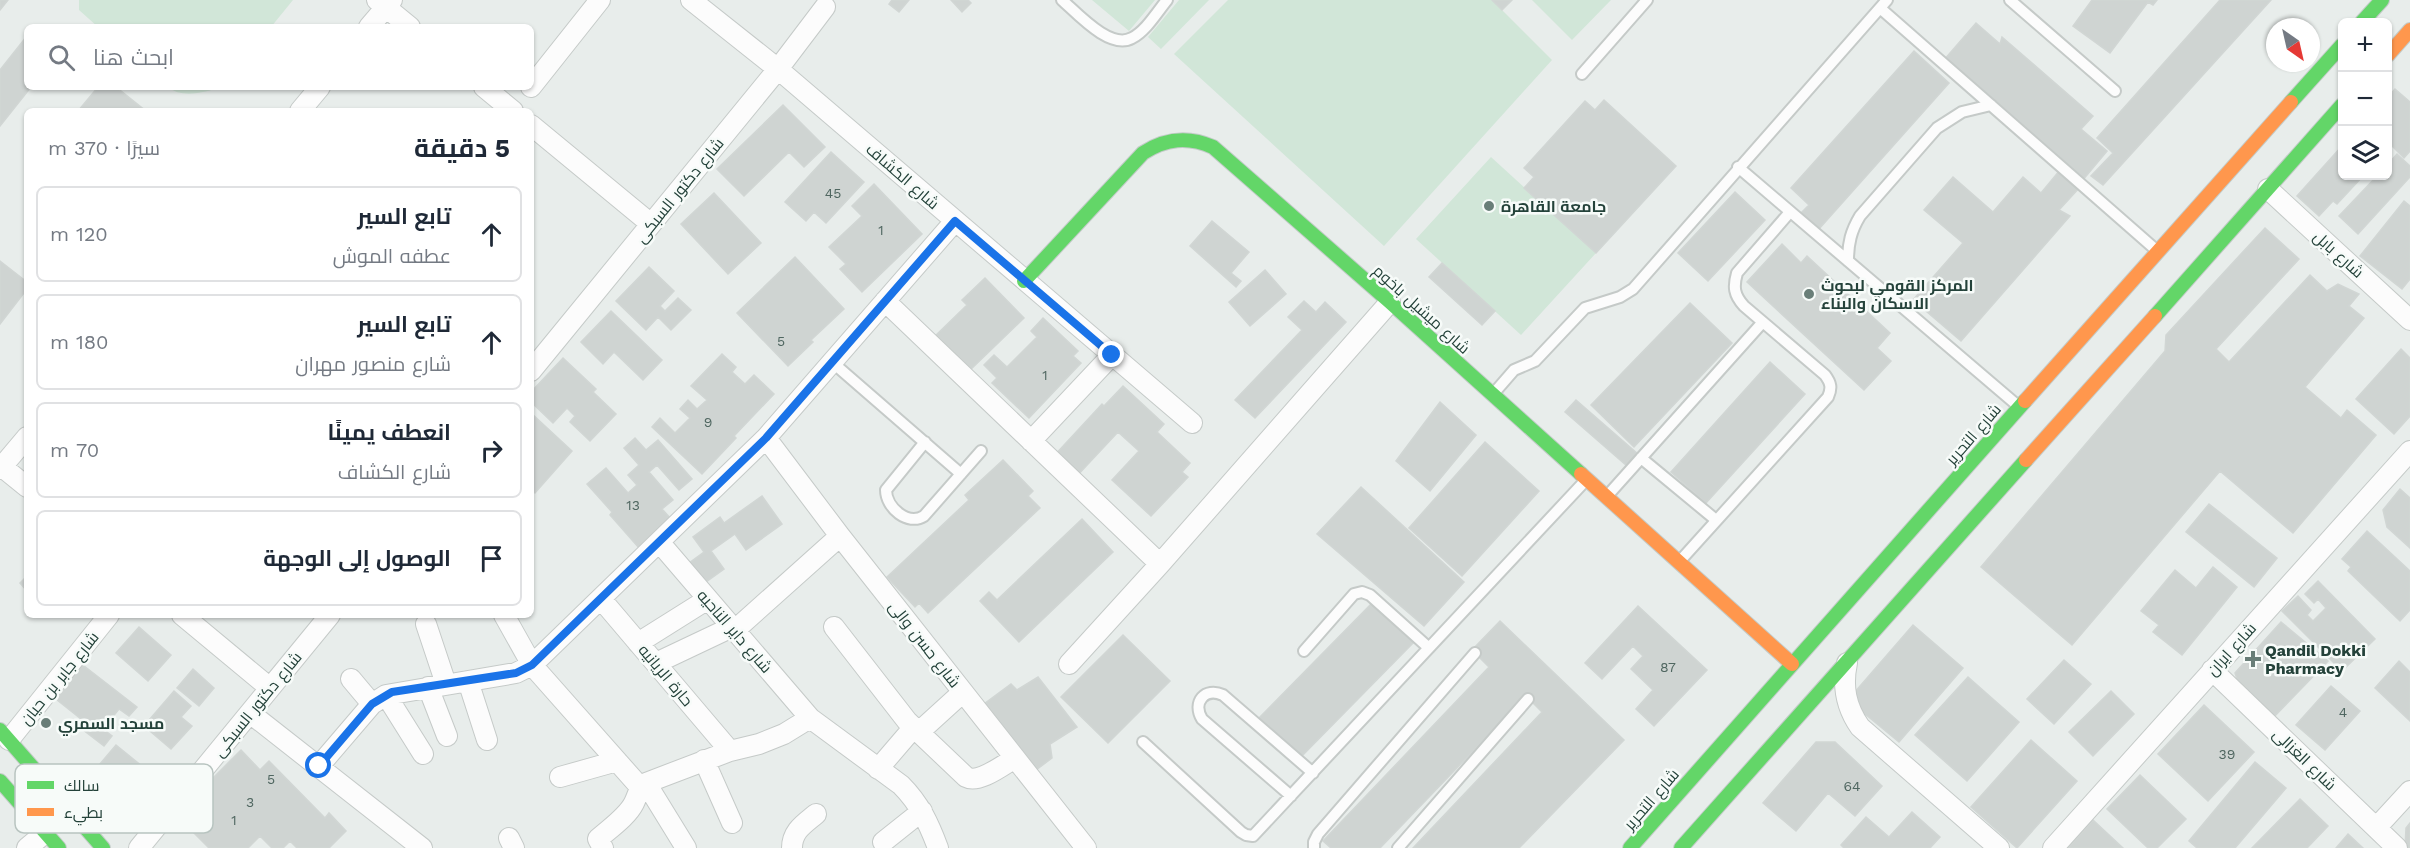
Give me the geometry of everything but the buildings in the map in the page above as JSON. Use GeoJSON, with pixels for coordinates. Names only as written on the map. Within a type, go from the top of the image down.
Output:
{"type":"FeatureCollection","features":[{"type":"Feature","properties":{"kind":"main road"},"geometry":{"type":"LineString","coordinates":[[2392,51],[2409,33]]}},
{"type":"Feature","properties":{"kind":"main road","name":"شارع التحرير"},"geometry":{"type":"LineString","coordinates":[[1630,848],[2157,251],[2338,51]]}},
{"type":"Feature","properties":{"kind":"main road"},"geometry":{"type":"LineString","coordinates":[[1682,848],[2338,111]]}},
{"type":"Feature","properties":{"kind":"main road","name":"شارع ميشيل باخوم"},"geometry":{"type":"LineString","coordinates":[[1024,281],[1143,153],[1164,141],[1189,139],[1202,142],[1223,155],[1390,302],[1792,664]]}},
{"type":"Feature","properties":{"kind":"main road"},"geometry":{"type":"LineString","coordinates":[[2049,373],[2048,387],[2055,398],[2067,404],[2080,400]]}},
{"type":"Feature","properties":{"kind":"main road"},"geometry":{"type":"LineString","coordinates":[[2006,422],[2012,420],[2029,428],[2037,445],[2035,451]]}},
{"type":"Feature","properties":{"kind":"main road"},"geometry":{"type":"LineString","coordinates":[[4,735],[29,764]]}},
{"type":"Feature","properties":{"kind":"main road"},"geometry":{"type":"LineString","coordinates":[[0,781],[15,798]]}},
{"type":"Feature","properties":{"kind":"main road"},"geometry":{"type":"LineString","coordinates":[[45,833],[59,848]]}},
{"type":"Feature","properties":{"kind":"main road"},"geometry":{"type":"LineString","coordinates":[[90,833],[103,848]]}},
{"type":"Feature","properties":{"kind":"street"},"geometry":{"type":"LineString","coordinates":[[534,83],[600,0]]}},
{"type":"Feature","properties":{"kind":"street","name":"شارع الكشاف"},"geometry":{"type":"LineString","coordinates":[[691,0],[778,69],[1192,423]]}},
{"type":"Feature","properties":{"kind":"street"},"geometry":{"type":"LineString","coordinates":[[371,24],[385,2],[407,24]]}},
{"type":"Feature","properties":{"kind":"street","name":"شارع دكتور السبكى"},"geometry":{"type":"LineString","coordinates":[[534,367],[778,69],[825,7]]}},
{"type":"Feature","properties":{"kind":"street"},"geometry":{"type":"LineString","coordinates":[[302,108],[318,90]]}},
{"type":"Feature","properties":{"kind":"street"},"geometry":{"type":"LineString","coordinates":[[488,90],[508,108]]}},
{"type":"Feature","properties":{"kind":"street"},"geometry":{"type":"LineString","coordinates":[[514,108],[529,90]]}},
{"type":"Feature","properties":{"kind":"street"},"geometry":{"type":"LineString","coordinates":[[534,128],[651,224]]}},
{"type":"Feature","properties":{"kind":"street","name":"شارع بابل"},"geometry":{"type":"LineString","coordinates":[[2268,189],[2410,320]]}},
{"type":"Feature","properties":{"kind":"street"},"geometry":{"type":"LineString","coordinates":[[319,766],[379,700],[437,685],[516,673],[532,665],[766,438],[955,221]]}},
{"type":"Feature","properties":{"kind":"street"},"geometry":{"type":"LineString","coordinates":[[885,301],[1160,564]]}},
{"type":"Feature","properties":{"kind":"street"},"geometry":{"type":"LineString","coordinates":[[1069,664],[1390,302]]}},
{"type":"Feature","properties":{"kind":"street"},"geometry":{"type":"LineString","coordinates":[[1031,441],[1112,355]]}},
{"type":"Feature","properties":{"kind":"street","name":"شارع حسن والى"},"geometry":{"type":"LineString","coordinates":[[766,438],[840,536],[1086,848]]}},
{"type":"Feature","properties":{"kind":"street"},"geometry":{"type":"LineString","coordinates":[[24,440],[1,467],[24,485]]}},
{"type":"Feature","properties":{"kind":"street","name":"شارع ايران"},"geometry":{"type":"LineString","coordinates":[[2053,848],[2410,451]]}},
{"type":"Feature","properties":{"kind":"street"},"geometry":{"type":"LineString","coordinates":[[656,663],[733,629],[840,536]]}},
{"type":"Feature","properties":{"kind":"street","name":"شارع داير الناحيه"},"geometry":{"type":"LineString","coordinates":[[660,543],[810,718],[901,785],[914,798],[938,848]]}},
{"type":"Feature","properties":{"kind":"street","name":"حارة الريانيه"},"geometry":{"type":"LineString","coordinates":[[601,599],[730,751]]}},
{"type":"Feature","properties":{"kind":"street"},"geometry":{"type":"LineString","coordinates":[[638,643],[708,599]]}},
{"type":"Feature","properties":{"kind":"street","name":"شارع جابر بن حيان"},"geometry":{"type":"LineString","coordinates":[[4,735],[106,618]]}},
{"type":"Feature","properties":{"kind":"street"},"geometry":{"type":"LineString","coordinates":[[186,618],[270,688]]}},
{"type":"Feature","properties":{"kind":"street","name":"شارع دكتور السبكى"},"geometry":{"type":"LineString","coordinates":[[208,764],[328,618]]}},
{"type":"Feature","properties":{"kind":"street"},"geometry":{"type":"LineString","coordinates":[[506,618],[532,665],[617,761],[643,785],[686,848]]}},
{"type":"Feature","properties":{"kind":"street"},"geometry":{"type":"LineString","coordinates":[[426,624],[447,736]]}},
{"type":"Feature","properties":{"kind":"street"},"geometry":{"type":"LineString","coordinates":[[834,627],[917,730],[970,780],[977,779],[1015,758]]}},
{"type":"Feature","properties":{"kind":"street"},"geometry":{"type":"LineString","coordinates":[[1848,662],[1845,673],[1845,696],[1848,707],[1860,727],[1999,848]]}},
{"type":"Feature","properties":{"kind":"street","name":"شارع الغزالى"},"geometry":{"type":"LineString","coordinates":[[2212,670],[2397,848]]}},
{"type":"Feature","properties":{"kind":"street"},"geometry":{"type":"LineString","coordinates":[[351,679],[379,700],[423,754]]}},
{"type":"Feature","properties":{"kind":"street"},"geometry":{"type":"LineString","coordinates":[[468,681],[487,740]]}},
{"type":"Feature","properties":{"kind":"street"},"geometry":{"type":"LineString","coordinates":[[878,769],[917,730],[963,692]]}},
{"type":"Feature","properties":{"kind":"street"},"geometry":{"type":"LineString","coordinates":[[250,713],[422,848]]}},
{"type":"Feature","properties":{"kind":"street"},"geometry":{"type":"LineString","coordinates":[[596,845],[627,812],[643,785],[704,760],[784,734],[810,718]]}},
{"type":"Feature","properties":{"kind":"street"},"geometry":{"type":"LineString","coordinates":[[704,760],[732,823]]}},
{"type":"Feature","properties":{"kind":"street"},"geometry":{"type":"LineString","coordinates":[[560,777],[617,761]]}},
{"type":"Feature","properties":{"kind":"street"},"geometry":{"type":"LineString","coordinates":[[2376,828],[2410,792]]}},
{"type":"Feature","properties":{"kind":"street"},"geometry":{"type":"LineString","coordinates":[[883,842],[922,811]]}},
{"type":"Feature","properties":{"kind":"street"},"geometry":{"type":"LineString","coordinates":[[792,848],[792,839],[797,830],[816,814]]}},
{"type":"Feature","properties":{"kind":"street"},"geometry":{"type":"LineString","coordinates":[[27,848],[45,833]]}},
{"type":"Feature","properties":{"kind":"street","name":"شارع دكتور السبكى"},"geometry":{"type":"LineString","coordinates":[[139,848],[151,833]]}},
{"type":"Feature","properties":{"kind":"lane"},"geometry":{"type":"LineString","coordinates":[[1062,0],[1106,36],[1124,41],[1140,32],[1167,0]]}},
{"type":"Feature","properties":{"kind":"lane"},"geometry":{"type":"LineString","coordinates":[[1582,74],[1647,0]]}},
{"type":"Feature","properties":{"kind":"lane"},"geometry":{"type":"LineString","coordinates":[[2010,0],[2115,91]]}},
{"type":"Feature","properties":{"kind":"lane"},"geometry":{"type":"LineString","coordinates":[[1492,395],[1514,370],[1526,367],[1544,353],[1585,308],[1620,297],[1633,289],[1883,4],[1990,105],[2157,251]]}},
{"type":"Feature","properties":{"kind":"lane"},"geometry":{"type":"LineString","coordinates":[[1848,261],[1848,245],[1852,230],[1860,216],[1937,128],[1962,112],[1990,105]]}},
{"type":"Feature","properties":{"kind":"lane"},"geometry":{"type":"LineString","coordinates":[[1738,168],[2019,407]]}},
{"type":"Feature","properties":{"kind":"lane"},"geometry":{"type":"LineString","coordinates":[[1678,562],[1828,397],[1831,389],[1830,382],[1825,375],[1736,297],[1734,284],[1737,273],[1790,212]]}},
{"type":"Feature","properties":{"kind":"lane"},"geometry":{"type":"LineString","coordinates":[[1606,497],[1762,322]]}},
{"type":"Feature","properties":{"kind":"lane"},"geometry":{"type":"LineString","coordinates":[[832,362],[961,474]]}},
{"type":"Feature","properties":{"kind":"lane"},"geometry":{"type":"LineString","coordinates":[[925,442],[886,490],[886,498],[890,504],[906,519],[919,520],[924,516],[981,451]]}},
{"type":"Feature","properties":{"kind":"lane"},"geometry":{"type":"LineString","coordinates":[[1641,458],[1716,520]]}},
{"type":"Feature","properties":{"kind":"lane"},"geometry":{"type":"LineString","coordinates":[[1143,742],[1246,835],[1253,836],[1586,479]]}},
{"type":"Feature","properties":{"kind":"lane"},"geometry":{"type":"LineString","coordinates":[[1304,651],[1354,594],[1362,592],[1370,595],[1430,648]]}},
{"type":"Feature","properties":{"kind":"lane"},"geometry":{"type":"LineString","coordinates":[[1314,848],[1318,834],[1476,653]]}},
{"type":"Feature","properties":{"kind":"lane"},"geometry":{"type":"LineString","coordinates":[[1291,796],[1202,719],[1198,712],[1201,697],[1215,692],[1223,695],[1313,773]]}},
{"type":"Feature","properties":{"kind":"lane"},"geometry":{"type":"LineString","coordinates":[[1398,848],[1528,699]]}},
{"type":"Feature","properties":{"kind":"green space"},"geometry":{"type":"Polygon","coordinates":[[[79,0],[293,0],[273,24],[95,24],[79,10],[79,0]]]}},
{"type":"Feature","properties":{"kind":"green space"},"geometry":{"type":"Polygon","coordinates":[[[1092,0],[1155,0],[1129,31],[1092,0]]]}},
{"type":"Feature","properties":{"kind":"green space"},"geometry":{"type":"Polygon","coordinates":[[[1179,0],[1209,0],[1161,49],[1148,37],[1179,0]]]}},
{"type":"Feature","properties":{"kind":"green space"},"geometry":{"type":"Polygon","coordinates":[[[1228,0],[1492,0],[1552,60],[1384,246],[1174,54],[1228,0]]]}},
{"type":"Feature","properties":{"kind":"green space"},"geometry":{"type":"Polygon","coordinates":[[[1532,0],[1611,0],[1572,40],[1532,0]]]}},
{"type":"Feature","properties":{"kind":"green space"},"geometry":{"type":"Polygon","coordinates":[[[172,90],[209,90],[187,94],[172,90]]]}},
{"type":"Feature","properties":{"kind":"green space"},"geometry":{"type":"Polygon","coordinates":[[[1491,157],[1596,253],[1521,335],[1416,239],[1491,157]]]}},
{"type":"Feature","properties":{"kind":"traffic: fast"},"geometry":{"type":"LineString","coordinates":[[2366,18],[2382,0]]}},
{"type":"Feature","properties":{"kind":"traffic: fast"},"geometry":{"type":"LineString","coordinates":[[2291,102],[2338,49]]}},
{"type":"Feature","properties":{"kind":"traffic: fast"},"geometry":{"type":"LineString","coordinates":[[2155,316],[2338,110]]}},
{"type":"Feature","properties":{"kind":"traffic: fast"},"geometry":{"type":"LineString","coordinates":[[1024,281],[1143,153],[1160,144],[1177,140],[1204,143],[1213,147],[1390,302],[1581,474]]}},
{"type":"Feature","properties":{"kind":"traffic: fast"},"geometry":{"type":"LineString","coordinates":[[1630,848],[2025,401]]}},
{"type":"Feature","properties":{"kind":"traffic: fast"},"geometry":{"type":"LineString","coordinates":[[1681,848],[2026,460]]}},
{"type":"Feature","properties":{"kind":"traffic: fast"},"geometry":{"type":"LineString","coordinates":[[0,730],[30,764]]}},
{"type":"Feature","properties":{"kind":"traffic: fast"},"geometry":{"type":"LineString","coordinates":[[0,781],[15,798]]}},
{"type":"Feature","properties":{"kind":"traffic: fast"},"geometry":{"type":"LineString","coordinates":[[46,833],[59,848]]}},
{"type":"Feature","properties":{"kind":"traffic: fast"},"geometry":{"type":"LineString","coordinates":[[90,833],[103,848]]}},
{"type":"Feature","properties":{"kind":"traffic: slow"},"geometry":{"type":"LineString","coordinates":[[2392,50],[2410,30]]}},
{"type":"Feature","properties":{"kind":"traffic: slow"},"geometry":{"type":"LineString","coordinates":[[2025,401],[2291,102]]}},
{"type":"Feature","properties":{"kind":"traffic: slow"},"geometry":{"type":"LineString","coordinates":[[2026,460],[2155,316]]}},
{"type":"Feature","properties":{"kind":"traffic: slow"},"geometry":{"type":"LineString","coordinates":[[1581,474],[1792,664]]}},
{"type":"Feature","properties":{"kind":"place","name":"جامعة القاهرة"},"geometry":{"type":"Point","coordinates":[1489,206]}},
{"type":"Feature","properties":{"kind":"place","name":"المركز القومي لبحوث الاسكان والبناء"},"geometry":{"type":"Point","coordinates":[1809,294]}},
{"type":"Feature","properties":{"kind":"place","name":"Qandil Dokki Pharmacy"},"geometry":{"type":"Point","coordinates":[2253,659]}},
{"type":"Feature","properties":{"kind":"place","name":"مسجد السمري"},"geometry":{"type":"Point","coordinates":[46,723]}},
{"type":"Feature","properties":{"kind":"route"},"geometry":{"type":"LineString","coordinates":[[319,766],[372,704],[392,692],[516,673],[532,665],[766,438],[955,221],[1112,355]]}}]}
